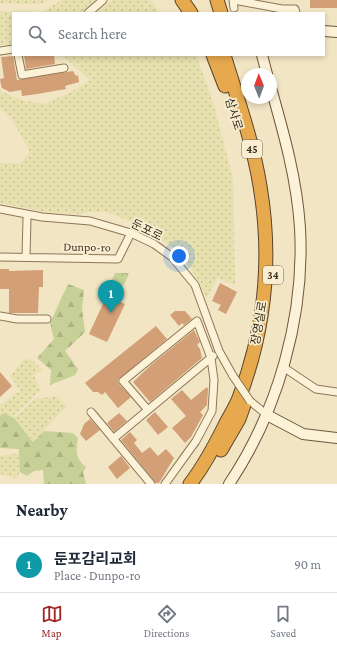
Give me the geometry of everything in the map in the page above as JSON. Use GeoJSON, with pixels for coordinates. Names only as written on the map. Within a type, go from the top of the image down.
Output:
{"type":"FeatureCollection","features":[{"type":"Feature","properties":{"kind":"highway"},"geometry":{"type":"LineString","coordinates":[[182,0],[190,12]]}},
{"type":"Feature","properties":{"kind":"highway"},"geometry":{"type":"LineString","coordinates":[[209,0],[212,12]]}},
{"type":"Feature","properties":{"kind":"highway"},"geometry":{"type":"LineString","coordinates":[[217,0],[221,12]]}},
{"type":"Feature","properties":{"kind":"highway","name":"삼사로"},"geometry":{"type":"LineString","coordinates":[[213,56],[233,107],[248,160],[266,245]]}},
{"type":"Feature","properties":{"kind":"highway","name":"장영실로"},"geometry":{"type":"LineString","coordinates":[[190,484],[216,446],[239,399],[259,331],[264,292],[266,245],[260,187],[254,156],[224,56]]}},
{"type":"Feature","properties":{"kind":"highway","name":"장영실로"},"geometry":{"type":"LineString","coordinates":[[203,481],[239,419],[254,380],[265,342],[274,272],[273,228],[267,183],[261,153],[234,56]]}},
{"type":"Feature","properties":{"kind":"highway"},"geometry":{"type":"LineString","coordinates":[[183,484],[216,446]]}},
{"type":"Feature","properties":{"kind":"street"},"geometry":{"type":"LineString","coordinates":[[89,12],[103,0]]}},
{"type":"Feature","properties":{"kind":"street"},"geometry":{"type":"LineString","coordinates":[[234,8],[233,0],[282,9],[295,9],[296,12]]}},
{"type":"Feature","properties":{"kind":"street"},"geometry":{"type":"LineString","coordinates":[[325,31],[337,32]]}},
{"type":"Feature","properties":{"kind":"street"},"geometry":{"type":"LineString","coordinates":[[0,51],[12,49]]}},
{"type":"Feature","properties":{"kind":"street"},"geometry":{"type":"LineString","coordinates":[[18,56],[22,75],[64,68]]}},
{"type":"Feature","properties":{"kind":"street"},"geometry":{"type":"LineString","coordinates":[[262,56],[265,68]]}},
{"type":"Feature","properties":{"kind":"street"},"geometry":{"type":"LineString","coordinates":[[229,484],[267,415],[283,367],[297,298],[300,228],[294,178],[275,104]]}},
{"type":"Feature","properties":{"kind":"street","name":"둔포로"},"geometry":{"type":"LineString","coordinates":[[0,209],[42,217],[90,221],[131,233],[154,244],[166,253],[190,276],[202,300],[219,350],[233,376],[250,401],[267,415]]}},
{"type":"Feature","properties":{"kind":"street"},"geometry":{"type":"LineString","coordinates":[[26,257],[27,218]]}},
{"type":"Feature","properties":{"kind":"street","name":"Dunpo-ro"},"geometry":{"type":"LineString","coordinates":[[0,257],[118,258],[131,233]]}},
{"type":"Feature","properties":{"kind":"street"},"geometry":{"type":"LineString","coordinates":[[0,316],[17,319],[47,319]]}},
{"type":"Feature","properties":{"kind":"street"},"geometry":{"type":"LineString","coordinates":[[148,410],[123,381],[197,321],[211,358],[214,380],[212,411],[196,441],[164,484]]}},
{"type":"Feature","properties":{"kind":"street"},"geometry":{"type":"LineString","coordinates":[[113,439],[219,350]]}},
{"type":"Feature","properties":{"kind":"street"},"geometry":{"type":"LineString","coordinates":[[283,367],[316,389],[337,392]]}},
{"type":"Feature","properties":{"kind":"street"},"geometry":{"type":"LineString","coordinates":[[91,412],[151,484]]}},
{"type":"Feature","properties":{"kind":"street"},"geometry":{"type":"LineString","coordinates":[[267,415],[303,434],[337,438]]}},
{"type":"Feature","properties":{"kind":"shaded area"},"geometry":{"type":"Polygon","coordinates":[[[0,0],[46,0],[46,2],[40,4],[0,3],[0,0]]]}},
{"type":"Feature","properties":{"kind":"shaded area"},"geometry":{"type":"Polygon","coordinates":[[[62,0],[98,0],[82,12],[42,12],[62,0]]]}},
{"type":"Feature","properties":{"kind":"shaded area"},"geometry":{"type":"Polygon","coordinates":[[[112,0],[149,0],[155,5],[158,12],[96,12],[112,0]]]}},
{"type":"Feature","properties":{"kind":"shaded area"},"geometry":{"type":"Polygon","coordinates":[[[0,11],[42,12],[12,12],[12,45],[0,45],[0,11]]]}},
{"type":"Feature","properties":{"kind":"shaded area"},"geometry":{"type":"Polygon","coordinates":[[[63,56],[196,56],[213,102],[233,179],[235,286],[218,278],[206,298],[201,285],[189,266],[172,247],[132,222],[104,211],[77,214],[45,212],[0,203],[0,163],[21,163],[30,152],[12,119],[0,108],[0,91],[21,100],[44,104],[71,92],[90,80],[63,56]]]}},
{"type":"Feature","properties":{"kind":"shaded area"},"geometry":{"type":"Polygon","coordinates":[[[24,359],[32,360],[42,370],[34,375],[40,390],[12,417],[3,413],[0,416],[0,405],[20,391],[10,376],[24,359]]]}},
{"type":"Feature","properties":{"kind":"shaded area"},"geometry":{"type":"Polygon","coordinates":[[[57,396],[67,406],[33,442],[14,418],[35,399],[57,396]]]}},
{"type":"Feature","properties":{"kind":"shaded area"},"geometry":{"type":"Polygon","coordinates":[[[20,453],[20,472],[16,478],[0,474],[0,456],[20,453]]]}},
{"type":"Feature","properties":{"kind":"green space"},"geometry":{"type":"Polygon","coordinates":[[[115,273],[129,273],[124,285],[121,286],[111,282],[115,273]]]}},
{"type":"Feature","properties":{"kind":"green space"},"geometry":{"type":"Polygon","coordinates":[[[68,284],[84,290],[82,309],[85,332],[65,351],[78,369],[75,375],[50,385],[51,370],[37,358],[54,339],[50,323],[68,284]]]}},
{"type":"Feature","properties":{"kind":"green space"},"geometry":{"type":"Polygon","coordinates":[[[3,413],[14,418],[33,442],[44,431],[73,433],[78,438],[78,457],[82,464],[86,467],[83,472],[86,484],[44,484],[43,470],[34,471],[27,476],[20,472],[19,449],[0,448],[0,416],[3,413]]]}},
{"type":"Feature","properties":{"kind":"building"},"geometry":{"type":"Polygon","coordinates":[[[310,0],[337,0],[337,8],[310,8],[310,0]]]}},
{"type":"Feature","properties":{"kind":"building"},"geometry":{"type":"Polygon","coordinates":[[[13,56],[17,80],[73,71],[76,76],[78,75],[79,82],[65,86],[66,89],[37,94],[22,96],[21,90],[10,92],[2,88],[1,85],[0,79],[4,78],[1,57],[13,56]]]}},
{"type":"Feature","properties":{"kind":"building"},"geometry":{"type":"Polygon","coordinates":[[[24,56],[54,56],[55,64],[26,69],[24,56]]]}},
{"type":"Feature","properties":{"kind":"building"},"geometry":{"type":"Polygon","coordinates":[[[0,269],[9,269],[9,271],[43,270],[43,287],[39,287],[38,313],[9,313],[9,289],[0,289],[0,269]]]}},
{"type":"Feature","properties":{"kind":"building"},"geometry":{"type":"Polygon","coordinates":[[[220,283],[237,292],[226,314],[218,310],[221,305],[212,301],[220,283]]]}},
{"type":"Feature","properties":{"kind":"building"},"geometry":{"type":"Polygon","coordinates":[[[110,289],[120,293],[116,300],[125,304],[107,342],[89,334],[110,289]]]}},
{"type":"Feature","properties":{"kind":"building"},"geometry":{"type":"Polygon","coordinates":[[[175,311],[185,311],[192,319],[184,325],[182,323],[179,326],[170,315],[175,311]]]}},
{"type":"Feature","properties":{"kind":"building"},"geometry":{"type":"Polygon","coordinates":[[[156,326],[167,339],[118,380],[119,384],[131,397],[118,408],[105,392],[102,395],[98,392],[93,392],[85,383],[156,326]]]}},
{"type":"Feature","properties":{"kind":"building"},"geometry":{"type":"Polygon","coordinates":[[[194,330],[200,342],[197,345],[200,349],[202,358],[150,402],[133,382],[152,364],[194,330]]]}},
{"type":"Feature","properties":{"kind":"building"},"geometry":{"type":"Polygon","coordinates":[[[0,372],[12,386],[0,397],[0,372]]]}},
{"type":"Feature","properties":{"kind":"building"},"geometry":{"type":"Polygon","coordinates":[[[207,387],[207,405],[200,412],[203,415],[191,437],[185,443],[172,428],[186,416],[171,399],[182,390],[191,400],[207,387]]]}},
{"type":"Feature","properties":{"kind":"building"},"geometry":{"type":"Polygon","coordinates":[[[155,412],[168,427],[158,435],[146,420],[155,412]]]}},
{"type":"Feature","properties":{"kind":"building"},"geometry":{"type":"Polygon","coordinates":[[[119,413],[127,421],[114,432],[107,423],[119,413]]]}},
{"type":"Feature","properties":{"kind":"building"},"geometry":{"type":"Polygon","coordinates":[[[90,419],[100,430],[86,441],[80,434],[84,424],[90,419]]]}},
{"type":"Feature","properties":{"kind":"building"},"geometry":{"type":"Polygon","coordinates":[[[130,432],[137,440],[134,443],[142,453],[150,447],[158,456],[166,449],[174,458],[159,483],[156,483],[121,440],[130,432]]]}},
{"type":"Feature","properties":{"kind":"building"},"geometry":{"type":"Polygon","coordinates":[[[121,456],[130,468],[117,479],[108,467],[121,456]]]}},
{"type":"Feature","properties":{"kind":"place","name":"둔포감리교회"},"geometry":{"type":"Point","coordinates":[111,313]}}]}
